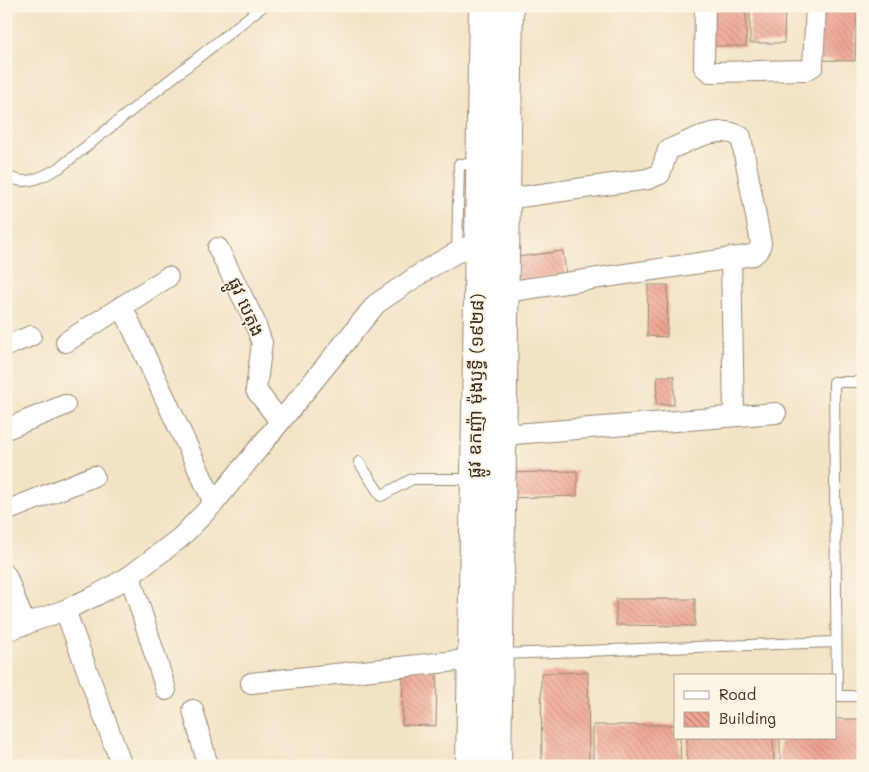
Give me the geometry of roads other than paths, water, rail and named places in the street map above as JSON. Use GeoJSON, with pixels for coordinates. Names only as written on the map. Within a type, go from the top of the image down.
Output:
{"type":"FeatureCollection","features":[{"type":"Feature","properties":{"kind":"main road","name":"ផ្លូវ ឧកញ៉ា ម៉ុងឫទ្ធី (១៩២៨)"},"geometry":{"type":"LineString","coordinates":[[483,6],[480,165],[486,226],[504,292],[501,654],[497,766]]}},
{"type":"Feature","properties":{"kind":"main road","name":"ផ្លូវ ឧកញ៉ា ម៉ុងឫទ្ធី (១៩២៨)"},"geometry":{"type":"LineString","coordinates":[[470,766],[475,479],[486,226],[509,6]]}},
{"type":"Feature","properties":{"kind":"street"},"geometry":{"type":"LineString","coordinates":[[705,6],[704,67],[710,72],[716,72],[806,70],[813,66],[816,6]]}},
{"type":"Feature","properties":{"kind":"street"},"geometry":{"type":"LineString","coordinates":[[6,575],[16,628],[65,610],[130,576],[180,538],[214,503],[279,420],[376,304],[486,226],[660,174],[664,156],[668,150],[697,137],[724,131],[741,136],[761,243],[759,250],[753,255],[504,292]]}},
{"type":"Feature","properties":{"kind":"street","name":"ផ្លូវ បេតុង"},"geometry":{"type":"LineString","coordinates":[[218,248],[254,320],[262,343],[256,390],[279,420]]}},
{"type":"Feature","properties":{"kind":"street"},"geometry":{"type":"LineString","coordinates":[[731,257],[734,415]]}},
{"type":"Feature","properties":{"kind":"street"},"geometry":{"type":"LineString","coordinates":[[66,342],[168,277]]}},
{"type":"Feature","properties":{"kind":"street"},"geometry":{"type":"LineString","coordinates":[[122,306],[214,503]]}},
{"type":"Feature","properties":{"kind":"street"},"geometry":{"type":"LineString","coordinates":[[6,346],[31,336]]}},
{"type":"Feature","properties":{"kind":"street"},"geometry":{"type":"LineString","coordinates":[[6,429],[65,405]]}},
{"type":"Feature","properties":{"kind":"street"},"geometry":{"type":"LineString","coordinates":[[502,435],[776,413]]}},
{"type":"Feature","properties":{"kind":"street"},"geometry":{"type":"LineString","coordinates":[[6,511],[94,476]]}},
{"type":"Feature","properties":{"kind":"street"},"geometry":{"type":"LineString","coordinates":[[130,576],[166,690]]}},
{"type":"Feature","properties":{"kind":"street"},"geometry":{"type":"LineString","coordinates":[[65,610],[122,766]]}},
{"type":"Feature","properties":{"kind":"street"},"geometry":{"type":"LineString","coordinates":[[251,683],[472,661],[501,654]]}},
{"type":"Feature","properties":{"kind":"street"},"geometry":{"type":"LineString","coordinates":[[192,710],[208,766]]}},
{"type":"Feature","properties":{"kind":"lane"},"geometry":{"type":"LineString","coordinates":[[6,175],[14,180],[28,183],[59,168],[263,6]]}},
{"type":"Feature","properties":{"kind":"lane"},"geometry":{"type":"LineString","coordinates":[[863,382],[834,382],[837,696],[863,696]]}},
{"type":"Feature","properties":{"kind":"lane"},"geometry":{"type":"LineString","coordinates":[[359,462],[381,496],[412,479],[475,479]]}},
{"type":"Feature","properties":{"kind":"lane"},"geometry":{"type":"LineString","coordinates":[[501,654],[836,642]]}}]}
